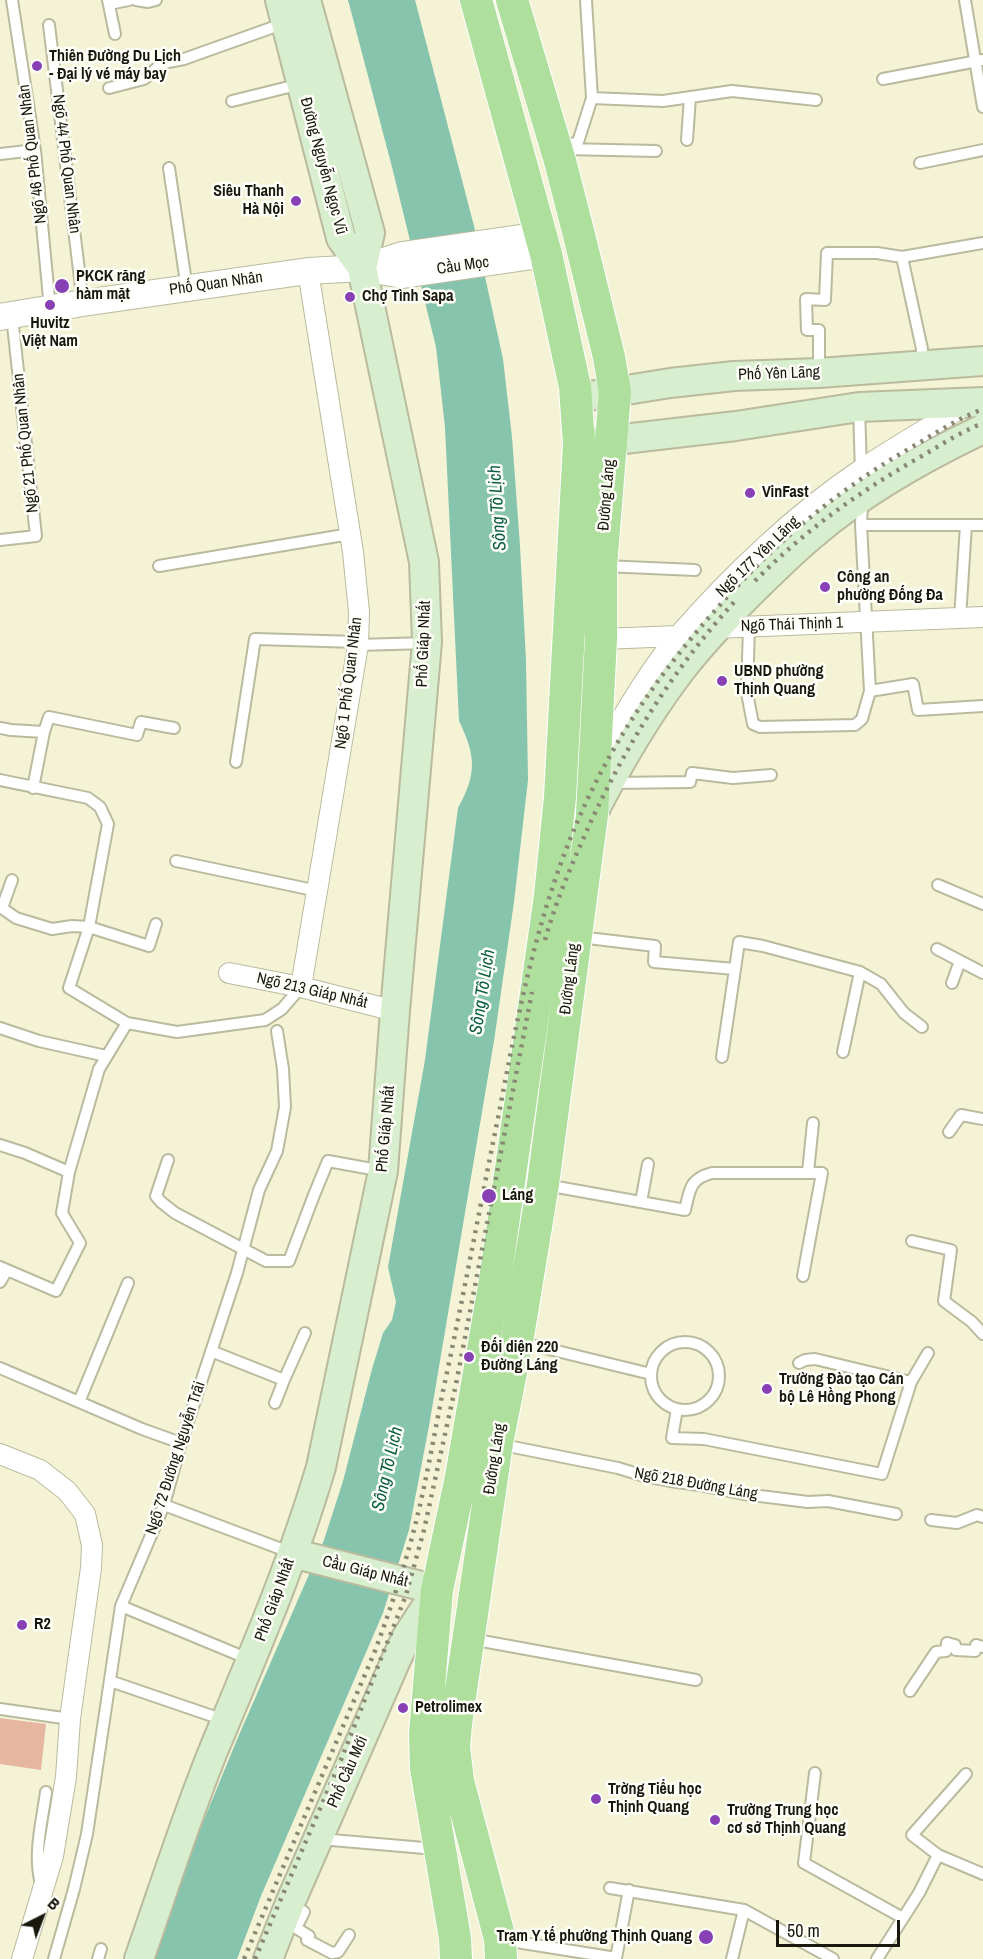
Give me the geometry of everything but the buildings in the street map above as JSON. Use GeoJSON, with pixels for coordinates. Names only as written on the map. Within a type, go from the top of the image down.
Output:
{"type":"FeatureCollection","features":[{"type":"Feature","properties":{"kind":"main road","name":"Đường Nguyễn Ngọc Vũ"},"geometry":{"type":"LineString","coordinates":[[306,0],[370,233],[362,268]]}},
{"type":"Feature","properties":{"kind":"main road","name":"Đường Láng"},"geometry":{"type":"LineString","coordinates":[[455,1949],[426,1768],[425,1734],[437,1590],[461,1478],[495,1280],[519,1124],[552,874],[560,797],[579,444],[577,398],[532,247],[476,0]]}},
{"type":"Feature","properties":{"kind":"main road","name":"Đường Nguyễn Ngọc Vũ"},"geometry":{"type":"LineString","coordinates":[[283,11],[341,238],[362,268]]}},
{"type":"Feature","properties":{"kind":"main road","name":"Đường Láng"},"geometry":{"type":"LineString","coordinates":[[500,1949],[455,1764],[456,1725],[497,1443],[517,1342],[543,1184],[592,815],[602,772],[601,566],[615,392],[603,334],[556,148],[516,12]]}},
{"type":"Feature","properties":{"kind":"main road"},"geometry":{"type":"LineString","coordinates":[[485,33],[516,12]]}},
{"type":"Feature","properties":{"kind":"main road","name":"Phố Giáp Nhất"},"geometry":{"type":"LineString","coordinates":[[139,1959],[201,1785],[253,1660],[302,1556],[309,1508],[321,1467],[383,1171],[394,1011],[427,642],[424,562],[362,268]]}},
{"type":"Feature","properties":{"kind":"main road","name":"Phố Yên Lãng"},"geometry":{"type":"LineString","coordinates":[[577,398],[734,376],[819,373],[983,361]]}},
{"type":"Feature","properties":{"kind":"main road"},"geometry":{"type":"LineString","coordinates":[[579,444],[736,426],[859,406],[976,403]]}},
{"type":"Feature","properties":{"kind":"main road"},"geometry":{"type":"LineString","coordinates":[[602,772],[628,746],[676,675],[715,628],[814,533],[862,511],[910,468],[983,429]]}},
{"type":"Feature","properties":{"kind":"main road"},"geometry":{"type":"LineString","coordinates":[[495,1280],[526,1286]]}},
{"type":"Feature","properties":{"kind":"main road","name":"Cầu Giáp Nhất"},"geometry":{"type":"LineString","coordinates":[[302,1556],[437,1590]]}},
{"type":"Feature","properties":{"kind":"main road","name":"Phố Cầu Mới"},"geometry":{"type":"LineString","coordinates":[[268,1959],[290,1902],[403,1645],[437,1590]]}},
{"type":"Feature","properties":{"kind":"main road"},"geometry":{"type":"LineString","coordinates":[[455,1949],[500,1949]]}},
{"type":"Feature","properties":{"kind":"street","name":"Cầu Mọc"},"geometry":{"type":"LineString","coordinates":[[402,265],[532,247]]}},
{"type":"Feature","properties":{"kind":"street","name":"Phố Quan Nhân"},"geometry":{"type":"LineString","coordinates":[[6,316],[308,271],[402,265]]}},
{"type":"Feature","properties":{"kind":"street","name":"Ngõ 1 Phố Quan Nhân"},"geometry":{"type":"LineString","coordinates":[[301,987],[358,643],[359,604],[308,271]]}},
{"type":"Feature","properties":{"kind":"street","name":"Ngõ 177 Yên Lãng"},"geometry":{"type":"LineString","coordinates":[[602,772],[631,702],[678,636],[756,556],[801,515],[861,469],[976,403]]}},
{"type":"Feature","properties":{"kind":"street","name":"Ngõ Thái Thịnh 1"},"geometry":{"type":"LineString","coordinates":[[601,639],[678,636],[715,628],[983,617]]}},
{"type":"Feature","properties":{"kind":"street","name":"Ngõ 213 Giáp Nhất"},"geometry":{"type":"LineString","coordinates":[[229,973],[301,987],[394,1011]]}},
{"type":"Feature","properties":{"kind":"street"},"geometry":{"type":"LineString","coordinates":[[0,1454],[40,1470],[67,1491],[85,1514],[92,1545],[91,1568],[70,1719],[66,1777],[53,1856],[22,1959]]}},
{"type":"Feature","properties":{"kind":"lane","name":"Ngõ 46 Phố Quan Nhân"},"geometry":{"type":"LineString","coordinates":[[12,0],[35,150],[50,309]]}},
{"type":"Feature","properties":{"kind":"lane"},"geometry":{"type":"LineString","coordinates":[[115,34],[109,2],[129,0]]}},
{"type":"Feature","properties":{"kind":"lane"},"geometry":{"type":"LineString","coordinates":[[136,0],[148,2],[156,0]]}},
{"type":"Feature","properties":{"kind":"lane"},"geometry":{"type":"LineString","coordinates":[[556,148],[578,142],[592,98],[586,0]]}},
{"type":"Feature","properties":{"kind":"lane"},"geometry":{"type":"LineString","coordinates":[[965,0],[980,61],[983,107]]}},
{"type":"Feature","properties":{"kind":"lane"},"geometry":{"type":"LineString","coordinates":[[109,88],[144,79],[163,63],[184,59],[283,11]]}},
{"type":"Feature","properties":{"kind":"lane","name":"Ngõ 44 Phố Quan Nhân"},"geometry":{"type":"LineString","coordinates":[[49,25],[83,303]]}},
{"type":"Feature","properties":{"kind":"lane"},"geometry":{"type":"LineString","coordinates":[[884,79],[980,61]]}},
{"type":"Feature","properties":{"kind":"lane"},"geometry":{"type":"LineString","coordinates":[[232,100],[301,84]]}},
{"type":"Feature","properties":{"kind":"lane"},"geometry":{"type":"LineString","coordinates":[[592,98],[663,101],[732,91],[816,100]]}},
{"type":"Feature","properties":{"kind":"lane"},"geometry":{"type":"LineString","coordinates":[[687,140],[690,98]]}},
{"type":"Feature","properties":{"kind":"lane"},"geometry":{"type":"LineString","coordinates":[[556,148],[656,151]]}},
{"type":"Feature","properties":{"kind":"lane"},"geometry":{"type":"LineString","coordinates":[[0,154],[35,150]]}},
{"type":"Feature","properties":{"kind":"lane"},"geometry":{"type":"LineString","coordinates":[[920,163],[983,150]]}},
{"type":"Feature","properties":{"kind":"lane"},"geometry":{"type":"LineString","coordinates":[[169,168],[187,289]]}},
{"type":"Feature","properties":{"kind":"lane"},"geometry":{"type":"LineString","coordinates":[[819,373],[819,330],[807,330],[806,299],[825,300],[827,253],[877,253],[902,257],[983,243]]}},
{"type":"Feature","properties":{"kind":"lane"},"geometry":{"type":"LineString","coordinates":[[902,257],[922,349],[922,366]]}},
{"type":"Feature","properties":{"kind":"lane","name":"Ngõ 21 Phố Quan Nhân"},"geometry":{"type":"LineString","coordinates":[[0,540],[36,536],[6,316]]}},
{"type":"Feature","properties":{"kind":"lane"},"geometry":{"type":"LineString","coordinates":[[749,627],[747,693],[751,718],[756,726],[855,725],[862,719],[870,691],[859,406]]}},
{"type":"Feature","properties":{"kind":"lane"},"geometry":{"type":"LineString","coordinates":[[862,511],[966,525],[983,525]]}},
{"type":"Feature","properties":{"kind":"lane"},"geometry":{"type":"LineString","coordinates":[[960,618],[966,525]]}},
{"type":"Feature","properties":{"kind":"lane"},"geometry":{"type":"LineString","coordinates":[[159,566],[350,534]]}},
{"type":"Feature","properties":{"kind":"lane"},"geometry":{"type":"LineString","coordinates":[[601,566],[695,570]]}},
{"type":"Feature","properties":{"kind":"lane"},"geometry":{"type":"LineString","coordinates":[[236,762],[255,639],[358,643],[427,642]]}},
{"type":"Feature","properties":{"kind":"lane"},"geometry":{"type":"LineString","coordinates":[[870,691],[913,684],[918,710],[983,706]]}},
{"type":"Feature","properties":{"kind":"lane"},"geometry":{"type":"LineString","coordinates":[[33,788],[49,717],[137,735],[141,722],[174,728]]}},
{"type":"Feature","properties":{"kind":"lane"},"geometry":{"type":"LineString","coordinates":[[0,728],[44,732]]}},
{"type":"Feature","properties":{"kind":"lane"},"geometry":{"type":"LineString","coordinates":[[602,772],[690,782],[692,773],[733,778],[771,776]]}},
{"type":"Feature","properties":{"kind":"lane"},"geometry":{"type":"LineString","coordinates":[[0,780],[88,798],[100,807],[108,824],[89,927],[69,988],[127,1023],[177,1032],[265,1020],[282,1009],[301,987]]}},
{"type":"Feature","properties":{"kind":"lane"},"geometry":{"type":"LineString","coordinates":[[176,861],[318,891]]}},
{"type":"Feature","properties":{"kind":"lane"},"geometry":{"type":"LineString","coordinates":[[12,880],[2,908],[16,918],[52,929],[72,926],[89,927],[149,946],[156,924]]}},
{"type":"Feature","properties":{"kind":"lane"},"geometry":{"type":"LineString","coordinates":[[938,885],[983,904]]}},
{"type":"Feature","properties":{"kind":"lane"},"geometry":{"type":"LineString","coordinates":[[575,937],[655,946],[654,962],[735,969]]}},
{"type":"Feature","properties":{"kind":"lane"},"geometry":{"type":"LineString","coordinates":[[722,1057],[739,942],[763,946],[860,972],[881,984],[904,1013],[922,1027]]}},
{"type":"Feature","properties":{"kind":"lane"},"geometry":{"type":"LineString","coordinates":[[937,949],[983,973]]}},
{"type":"Feature","properties":{"kind":"lane"},"geometry":{"type":"LineString","coordinates":[[952,983],[960,961]]}},
{"type":"Feature","properties":{"kind":"lane"},"geometry":{"type":"LineString","coordinates":[[843,1052],[860,972]]}},
{"type":"Feature","properties":{"kind":"lane"},"geometry":{"type":"LineString","coordinates":[[0,1282],[3,1268],[56,1291],[80,1243],[62,1213],[69,1172],[99,1069],[127,1023]]}},
{"type":"Feature","properties":{"kind":"lane"},"geometry":{"type":"LineString","coordinates":[[0,1028],[39,1041],[106,1056]]}},
{"type":"Feature","properties":{"kind":"lane","name":"Ngõ 72 Đường Nguyễn Trãi"},"geometry":{"type":"LineString","coordinates":[[54,1959],[87,1834],[122,1606],[164,1505],[181,1443],[244,1248],[259,1190],[277,1152],[285,1107],[284,1069],[277,1031]]}},
{"type":"Feature","properties":{"kind":"lane"},"geometry":{"type":"LineString","coordinates":[[949,1132],[961,1115],[983,1119]]}},
{"type":"Feature","properties":{"kind":"lane"},"geometry":{"type":"LineString","coordinates":[[808,1172],[813,1123]]}},
{"type":"Feature","properties":{"kind":"lane"},"geometry":{"type":"LineString","coordinates":[[0,1145],[69,1172]]}},
{"type":"Feature","properties":{"kind":"lane"},"geometry":{"type":"LineString","coordinates":[[168,1160],[156,1196],[160,1202],[175,1213],[244,1248],[266,1262],[289,1261],[328,1161],[383,1171]]}},
{"type":"Feature","properties":{"kind":"lane"},"geometry":{"type":"LineString","coordinates":[[641,1202],[648,1164]]}},
{"type":"Feature","properties":{"kind":"lane"},"geometry":{"type":"LineString","coordinates":[[543,1184],[685,1210],[692,1185],[702,1176],[712,1173],[822,1173],[803,1276]]}},
{"type":"Feature","properties":{"kind":"lane"},"geometry":{"type":"LineString","coordinates":[[912,1241],[951,1251],[944,1301],[972,1322],[983,1334]]}},
{"type":"Feature","properties":{"kind":"lane"},"geometry":{"type":"LineString","coordinates":[[79,1402],[128,1284]]}},
{"type":"Feature","properties":{"kind":"lane"},"geometry":{"type":"LineString","coordinates":[[276,1403],[305,1333]]}},
{"type":"Feature","properties":{"kind":"lane"},"geometry":{"type":"LineString","coordinates":[[517,1342],[651,1374]]}},
{"type":"Feature","properties":{"kind":"lane"},"geometry":{"type":"LineString","coordinates":[[678,1342],[690,1342],[709,1351],[716,1360],[719,1382],[716,1392],[699,1407],[688,1410],[677,1409],[666,1404],[658,1396],[651,1374],[659,1353],[678,1342]]}},
{"type":"Feature","properties":{"kind":"lane"},"geometry":{"type":"LineString","coordinates":[[211,1351],[284,1380]]}},
{"type":"Feature","properties":{"kind":"lane"},"geometry":{"type":"LineString","coordinates":[[677,1409],[672,1438],[704,1439],[882,1474],[911,1383],[928,1353]]}},
{"type":"Feature","properties":{"kind":"lane"},"geometry":{"type":"LineString","coordinates":[[799,1363],[815,1359],[911,1383]]}},
{"type":"Feature","properties":{"kind":"lane"},"geometry":{"type":"LineString","coordinates":[[0,1368],[181,1443]]}},
{"type":"Feature","properties":{"kind":"lane","name":"Ngõ 218 Đường Láng"},"geometry":{"type":"LineString","coordinates":[[497,1443],[670,1481],[744,1494],[808,1502],[828,1501],[896,1514]]}},
{"type":"Feature","properties":{"kind":"lane"},"geometry":{"type":"LineString","coordinates":[[164,1505],[302,1556]]}},
{"type":"Feature","properties":{"kind":"lane"},"geometry":{"type":"LineString","coordinates":[[931,1520],[957,1523],[977,1515],[983,1517]]}},
{"type":"Feature","properties":{"kind":"lane"},"geometry":{"type":"LineString","coordinates":[[122,1606],[253,1660]]}},
{"type":"Feature","properties":{"kind":"lane"},"geometry":{"type":"LineString","coordinates":[[468,1638],[696,1680]]}},
{"type":"Feature","properties":{"kind":"lane"},"geometry":{"type":"LineString","coordinates":[[910,1691],[936,1652],[946,1651],[947,1643],[955,1646],[956,1650],[975,1651],[976,1645],[983,1647]]}},
{"type":"Feature","properties":{"kind":"lane"},"geometry":{"type":"LineString","coordinates":[[110,1681],[227,1721]]}},
{"type":"Feature","properties":{"kind":"lane"},"geometry":{"type":"LineString","coordinates":[[0,1709],[70,1719]]}},
{"type":"Feature","properties":{"kind":"lane"},"geometry":{"type":"LineString","coordinates":[[816,1773],[804,1863],[903,1918]]}},
{"type":"Feature","properties":{"kind":"lane"},"geometry":{"type":"LineString","coordinates":[[966,1774],[912,1835],[938,1855],[983,1874]]}},
{"type":"Feature","properties":{"kind":"lane"},"geometry":{"type":"LineString","coordinates":[[43,1893],[38,1872],[38,1849],[46,1792]]}},
{"type":"Feature","properties":{"kind":"lane"},"geometry":{"type":"LineString","coordinates":[[318,1839],[439,1849]]}},
{"type":"Feature","properties":{"kind":"lane"},"geometry":{"type":"LineString","coordinates":[[877,1959],[920,1893],[938,1855]]}},
{"type":"Feature","properties":{"kind":"lane"},"geometry":{"type":"LineString","coordinates":[[610,1888],[744,1910],[821,1956],[833,1959]]}},
{"type":"Feature","properties":{"kind":"lane"},"geometry":{"type":"LineString","coordinates":[[500,1949],[616,1958],[629,1890]]}},
{"type":"Feature","properties":{"kind":"lane"},"geometry":{"type":"LineString","coordinates":[[290,1902],[304,1912],[296,1928],[309,1936],[307,1940],[347,1959]]}},
{"type":"Feature","properties":{"kind":"lane"},"geometry":{"type":"LineString","coordinates":[[732,1959],[744,1910]]}},
{"type":"Feature","properties":{"kind":"lane"},"geometry":{"type":"LineString","coordinates":[[332,1953],[338,1952],[349,1935]]}},
{"type":"Feature","properties":{"kind":"shaded area"},"geometry":{"type":"Polygon","coordinates":[[[0,1718],[46,1724],[41,1770],[0,1764],[0,1718]]]}},
{"type":"Feature","properties":{"kind":"water","name":"Sông Tô Lịch"},"geometry":{"type":"Polygon","coordinates":[[[348,0],[415,0],[474,226],[503,359],[512,437],[526,661],[528,780],[514,902],[494,1041],[429,1426],[409,1530],[383,1613],[261,1896],[237,1959],[153,1959],[187,1861],[324,1540],[343,1481],[383,1333],[392,1320],[396,1302],[388,1267],[425,1060],[458,808],[469,785],[472,765],[469,745],[459,721],[445,427],[436,347],[348,0]]]}},
{"type":"Feature","properties":{"kind":"railway"},"geometry":{"type":"LineString","coordinates":[[244,1959],[375,1651],[406,1558],[426,1476],[525,985],[562,860],[597,780],[628,725],[664,672],[725,599],[766,557],[807,520],[850,487],[942,429],[983,409]]}},
{"type":"Feature","properties":{"kind":"railway"},"geometry":{"type":"LineString","coordinates":[[755,581],[813,528],[855,497],[899,469],[983,423]]}},
{"type":"Feature","properties":{"kind":"railway"},"geometry":{"type":"LineString","coordinates":[[545,940],[584,837],[632,743],[650,712],[691,654],[736,600]]}},
{"type":"Feature","properties":{"kind":"railway"},"geometry":{"type":"LineString","coordinates":[[255,1959],[341,1760],[406,1595],[424,1530],[456,1384],[532,992]]}},
{"type":"Feature","properties":{"kind":"place","name":"Thiên Đường Du Lịch - Đại lý vé máy bay"},"geometry":{"type":"Point","coordinates":[37,66]}},
{"type":"Feature","properties":{"kind":"place","name":"Siêu Thanh Hà Nội"},"geometry":{"type":"Point","coordinates":[296,201]}},
{"type":"Feature","properties":{"kind":"place","name":"PKCK răng hàm mặt"},"geometry":{"type":"Point","coordinates":[62,286]}},
{"type":"Feature","properties":{"kind":"place","name":"Chợ Tình Sapa"},"geometry":{"type":"Point","coordinates":[350,297]}},
{"type":"Feature","properties":{"kind":"place","name":"Huvitz Việt Nam"},"geometry":{"type":"Point","coordinates":[50,305]}},
{"type":"Feature","properties":{"kind":"place","name":"VinFast"},"geometry":{"type":"Point","coordinates":[750,493]}},
{"type":"Feature","properties":{"kind":"place","name":"Công an phường Đống Đa"},"geometry":{"type":"Point","coordinates":[825,587]}},
{"type":"Feature","properties":{"kind":"place","name":"UBND phường Thịnh Quang"},"geometry":{"type":"Point","coordinates":[722,681]}},
{"type":"Feature","properties":{"kind":"place","name":"Láng"},"geometry":{"type":"Point","coordinates":[489,1196]}},
{"type":"Feature","properties":{"kind":"place","name":"Đối diện 220 Đường Láng"},"geometry":{"type":"Point","coordinates":[469,1357]}},
{"type":"Feature","properties":{"kind":"place","name":"Trường Đào tạo Cán bộ Lê Hồng Phong"},"geometry":{"type":"Point","coordinates":[767,1389]}},
{"type":"Feature","properties":{"kind":"place","name":"R2"},"geometry":{"type":"Point","coordinates":[22,1625]}},
{"type":"Feature","properties":{"kind":"place","name":"Petrolimex"},"geometry":{"type":"Point","coordinates":[403,1708]}},
{"type":"Feature","properties":{"kind":"place","name":"Trờng Tiểu học Thịnh Quang"},"geometry":{"type":"Point","coordinates":[596,1799]}},
{"type":"Feature","properties":{"kind":"place","name":"Trường Trung học cơ sở Thịnh Quang"},"geometry":{"type":"Point","coordinates":[715,1820]}},
{"type":"Feature","properties":{"kind":"place","name":"Trạm Y tế phường Thịnh Quang"},"geometry":{"type":"Point","coordinates":[706,1937]}}]}
